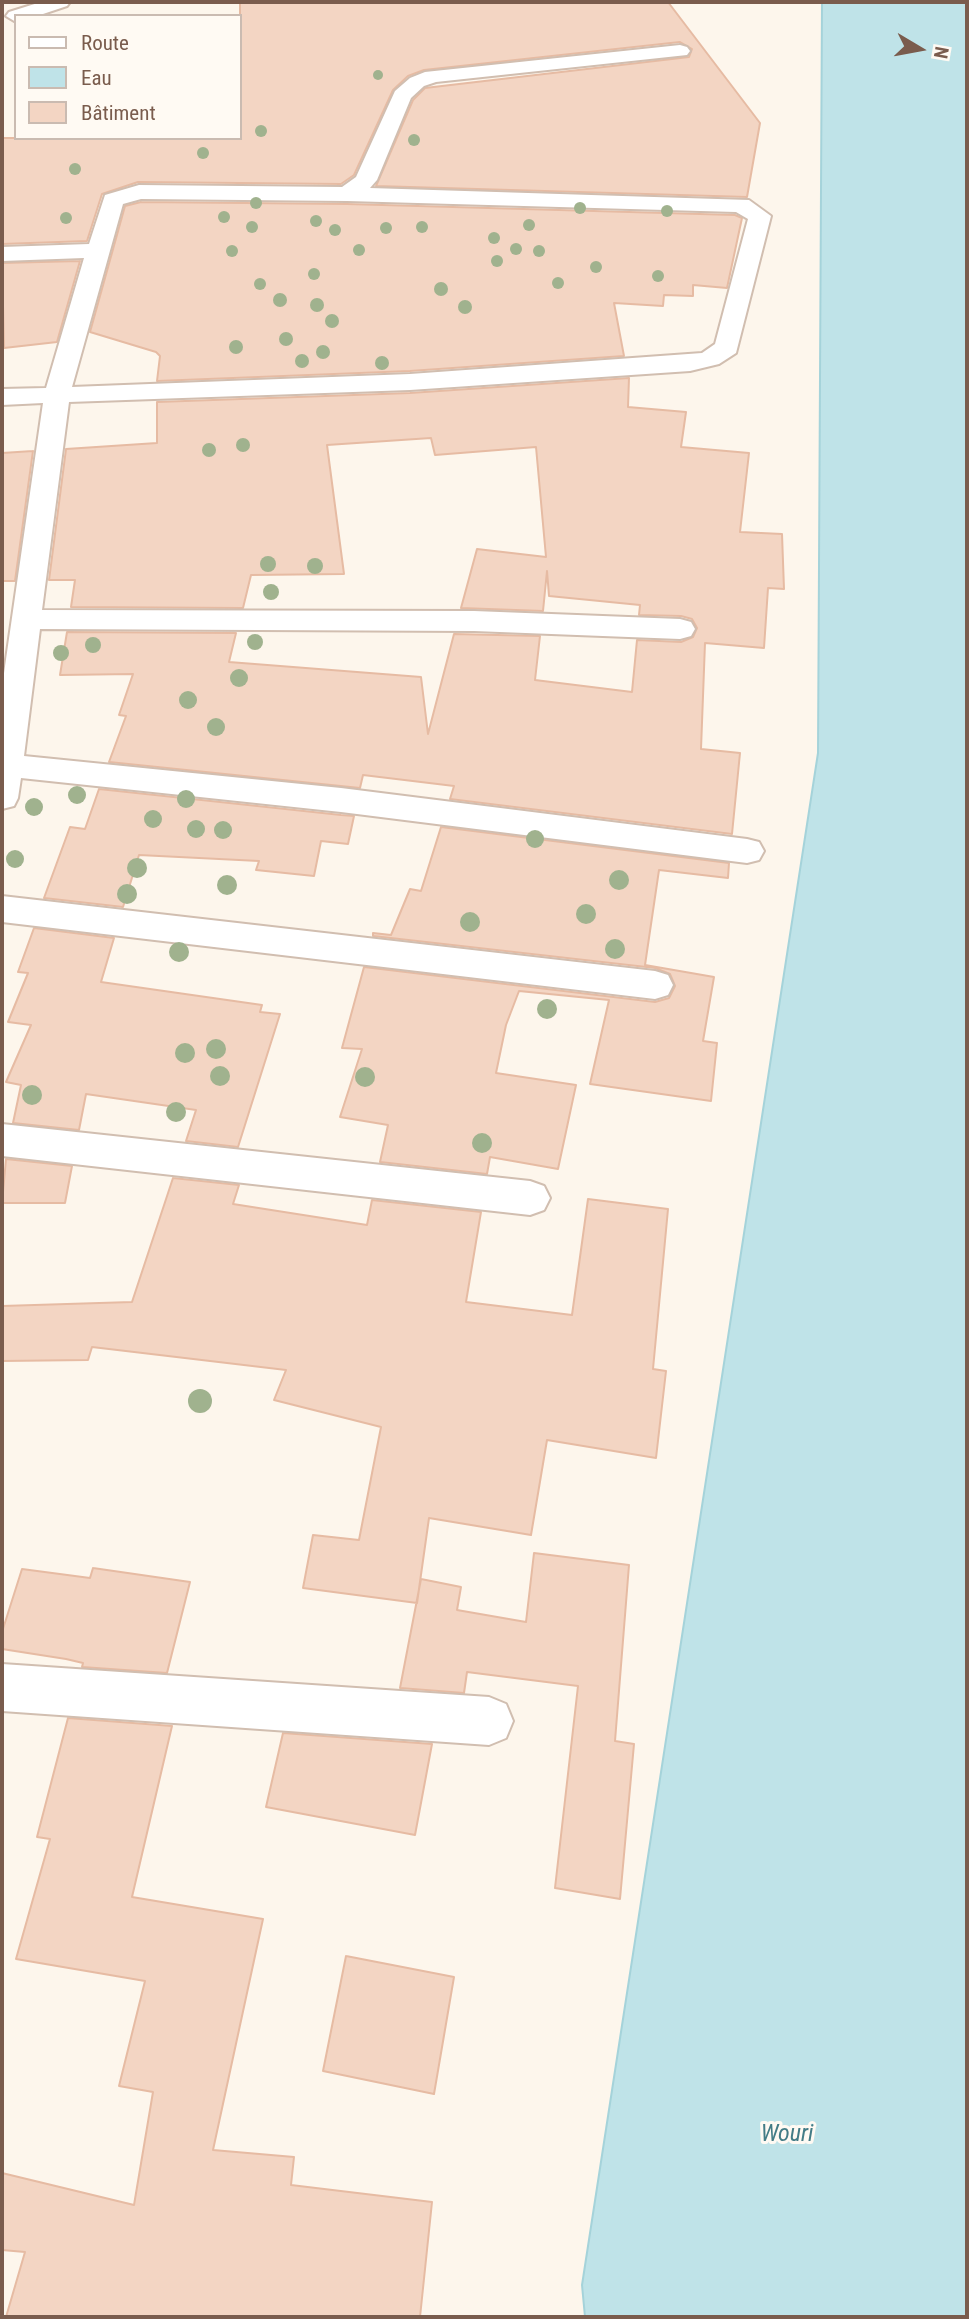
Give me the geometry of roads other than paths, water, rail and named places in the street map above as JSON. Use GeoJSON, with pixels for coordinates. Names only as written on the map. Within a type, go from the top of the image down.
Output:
{"type":"FeatureCollection","features":[{"type":"Feature","properties":{"kind":"street"},"geometry":{"type":"LineString","coordinates":[[22,14],[60,2]]}},
{"type":"Feature","properties":{"kind":"street"},"geometry":{"type":"LineString","coordinates":[[347,194],[366,180],[402,95],[417,82],[432,76],[680,51]]}},
{"type":"Feature","properties":{"kind":"street"},"geometry":{"type":"LineString","coordinates":[[2,397],[57,395],[410,382],[690,363],[710,359],[727,348],[760,216],[741,205],[347,194],[139,191],[121,194],[113,200],[57,395],[2,798]]}},
{"type":"Feature","properties":{"kind":"street"},"geometry":{"type":"LineString","coordinates":[[2,254],[98,251]]}},
{"type":"Feature","properties":{"kind":"street"},"geometry":{"type":"LineString","coordinates":[[26,619],[474,621],[680,629]]}},
{"type":"Feature","properties":{"kind":"street"},"geometry":{"type":"LineString","coordinates":[[8,766],[341,800],[747,850]]}},
{"type":"Feature","properties":{"kind":"street"},"geometry":{"type":"LineString","coordinates":[[2,909],[654,985]]}},
{"type":"Feature","properties":{"kind":"street"},"geometry":{"type":"LineString","coordinates":[[2,1140],[530,1198]]}},
{"type":"Feature","properties":{"kind":"street"},"geometry":{"type":"LineString","coordinates":[[2,1687],[489,1721]]}},
{"type":"Feature","properties":{"kind":"water","name":"Wouri"},"geometry":{"type":"Polygon","coordinates":[[[822,2],[967,2],[967,2317],[585,2317],[582,2285],[818,753],[822,2]]]}}]}
